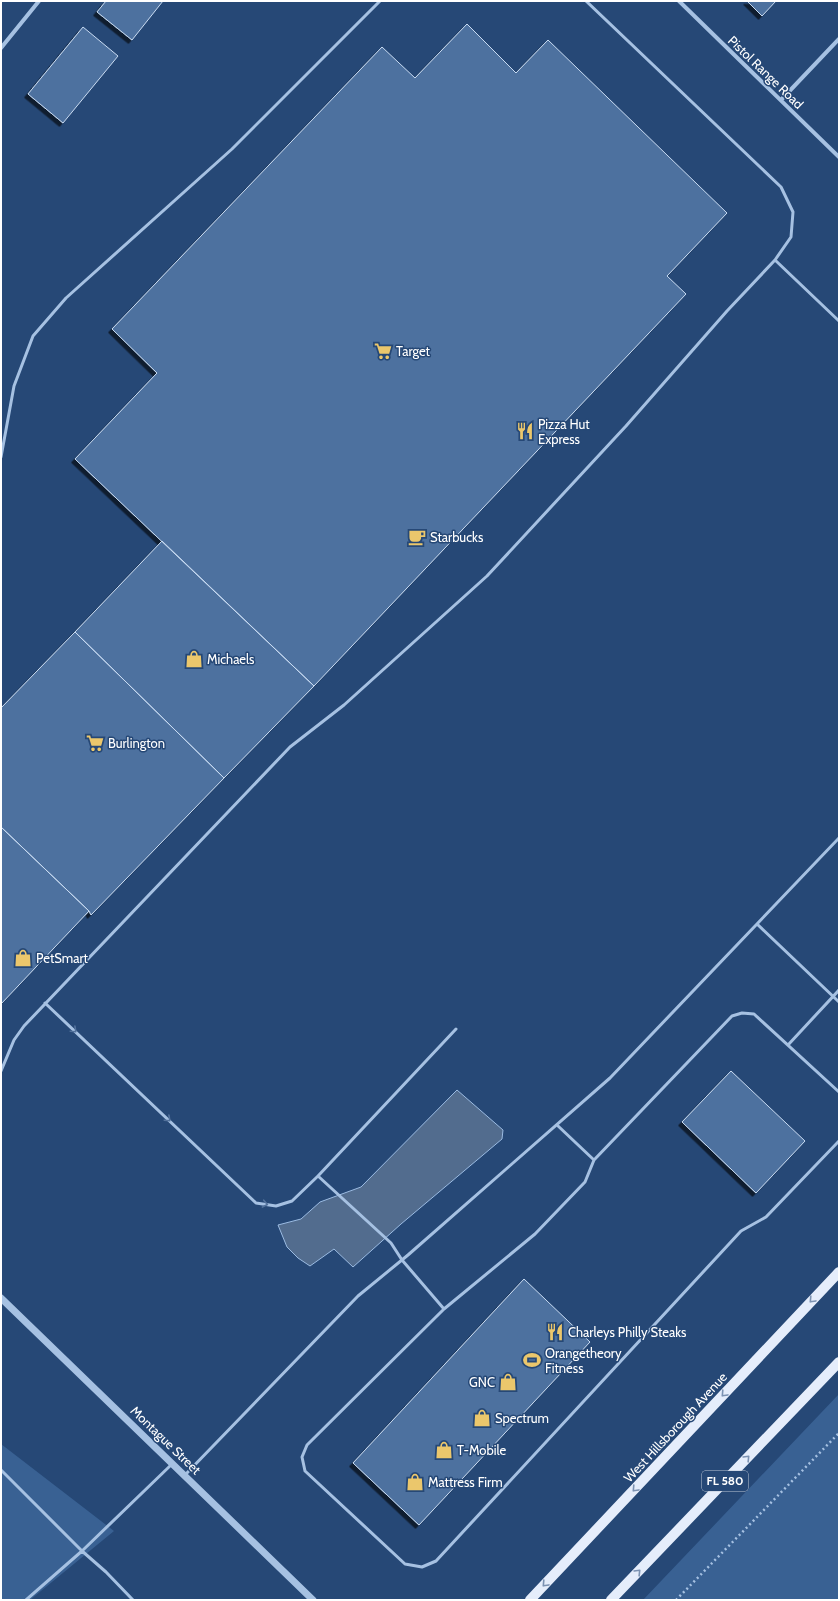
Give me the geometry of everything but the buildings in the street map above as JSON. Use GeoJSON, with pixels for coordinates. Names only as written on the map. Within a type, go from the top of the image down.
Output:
{"type":"FeatureCollection","features":[{"type":"Feature","properties":{"kind":"main road","name":"West Hillsborough Avenue"},"geometry":{"type":"LineString","coordinates":[[530,1600],[839,1272]]}},
{"type":"Feature","properties":{"kind":"main road","name":"FL 580"},"geometry":{"type":"LineString","coordinates":[[611,1600],[839,1362]]}},
{"type":"Feature","properties":{"kind":"street"},"geometry":{"type":"LineString","coordinates":[[1,48],[39,1]]}},
{"type":"Feature","properties":{"kind":"street","name":"Pistol Range Road"},"geometry":{"type":"LineString","coordinates":[[679,1],[839,157]]}},
{"type":"Feature","properties":{"kind":"street"},"geometry":{"type":"LineString","coordinates":[[781,100],[839,39]]}},
{"type":"Feature","properties":{"kind":"street","name":"Montague Street"},"geometry":{"type":"LineString","coordinates":[[1,1298],[313,1600]]}},
{"type":"Feature","properties":{"kind":"lane"},"geometry":{"type":"LineString","coordinates":[[1,457],[14,386],[33,336],[66,298],[232,149],[380,1]]}},
{"type":"Feature","properties":{"kind":"lane"},"geometry":{"type":"LineString","coordinates":[[1,1071],[14,1040],[24,1026],[45,1003],[290,747],[344,705],[487,576],[626,426],[726,311],[775,260],[791,237],[792,212],[781,187],[586,1]]}},
{"type":"Feature","properties":{"kind":"lane"},"geometry":{"type":"LineString","coordinates":[[775,260],[839,322]]}},
{"type":"Feature","properties":{"kind":"lane"},"geometry":{"type":"LineString","coordinates":[[185,1476],[358,1296],[402,1260],[610,1078],[839,838]]}},
{"type":"Feature","properties":{"kind":"lane"},"geometry":{"type":"LineString","coordinates":[[757,924],[839,1002]]}},
{"type":"Feature","properties":{"kind":"lane"},"geometry":{"type":"LineString","coordinates":[[788,1045],[839,990]]}},
{"type":"Feature","properties":{"kind":"lane"},"geometry":{"type":"LineString","coordinates":[[45,1003],[256,1203],[276,1206],[292,1201],[318,1176],[456,1029]]}},
{"type":"Feature","properties":{"kind":"lane"},"geometry":{"type":"LineString","coordinates":[[839,1092],[754,1014],[742,1013],[732,1016],[594,1160],[585,1182],[535,1234],[444,1309],[307,1445],[302,1457],[305,1471],[405,1564],[422,1567],[436,1560],[741,1231],[766,1217],[839,1141]]}},
{"type":"Feature","properties":{"kind":"lane"},"geometry":{"type":"LineString","coordinates":[[557,1125],[594,1160]]}},
{"type":"Feature","properties":{"kind":"lane"},"geometry":{"type":"LineString","coordinates":[[318,1176],[391,1243],[402,1260],[444,1309]]}},
{"type":"Feature","properties":{"kind":"lane"},"geometry":{"type":"LineString","coordinates":[[26,1600],[82,1552],[173,1464]]}},
{"type":"Feature","properties":{"kind":"lane"},"geometry":{"type":"LineString","coordinates":[[1,1470],[82,1552],[106,1572],[133,1600]]}},
{"type":"Feature","properties":{"kind":"path"},"geometry":{"type":"LineString","coordinates":[[676,1600],[839,1433]]}},
{"type":"Feature","properties":{"kind":"shaded area"},"geometry":{"type":"Polygon","coordinates":[[[457,1090],[503,1130],[502,1139],[401,1224],[353,1267],[334,1249],[310,1266],[298,1258],[287,1247],[278,1225],[301,1219],[320,1202],[361,1187],[457,1090]]]}},
{"type":"Feature","properties":{"kind":"shaded area"},"geometry":{"type":"Polygon","coordinates":[[[839,1394],[839,1600],[643,1600],[839,1394]]]}},
{"type":"Feature","properties":{"kind":"shaded area"},"geometry":{"type":"Polygon","coordinates":[[[1,1444],[114,1531],[30,1600],[1,1600],[1,1444]]]}},
{"type":"Feature","properties":{"kind":"place","name":"Target"},"geometry":{"type":"Point","coordinates":[383,351]}},
{"type":"Feature","properties":{"kind":"place","name":"Pizza Hut Express"},"geometry":{"type":"Point","coordinates":[525,431]}},
{"type":"Feature","properties":{"kind":"place","name":"Starbucks"},"geometry":{"type":"Point","coordinates":[417,537]}},
{"type":"Feature","properties":{"kind":"place","name":"Michaels"},"geometry":{"type":"Point","coordinates":[194,659]}},
{"type":"Feature","properties":{"kind":"place","name":"Burlington"},"geometry":{"type":"Point","coordinates":[95,743]}},
{"type":"Feature","properties":{"kind":"place","name":"PetSmart"},"geometry":{"type":"Point","coordinates":[23,958]}},
{"type":"Feature","properties":{"kind":"place","name":"Charleys Philly Steaks"},"geometry":{"type":"Point","coordinates":[555,1332]}},
{"type":"Feature","properties":{"kind":"place","name":"Orangetheory Fitness"},"geometry":{"type":"Point","coordinates":[532,1360]}},
{"type":"Feature","properties":{"kind":"place","name":"GNC"},"geometry":{"type":"Point","coordinates":[508,1382]}},
{"type":"Feature","properties":{"kind":"place","name":"Spectrum"},"geometry":{"type":"Point","coordinates":[482,1418]}},
{"type":"Feature","properties":{"kind":"place","name":"T-Mobile"},"geometry":{"type":"Point","coordinates":[444,1450]}},
{"type":"Feature","properties":{"kind":"place","name":"Mattress Firm"},"geometry":{"type":"Point","coordinates":[415,1482]}}]}
